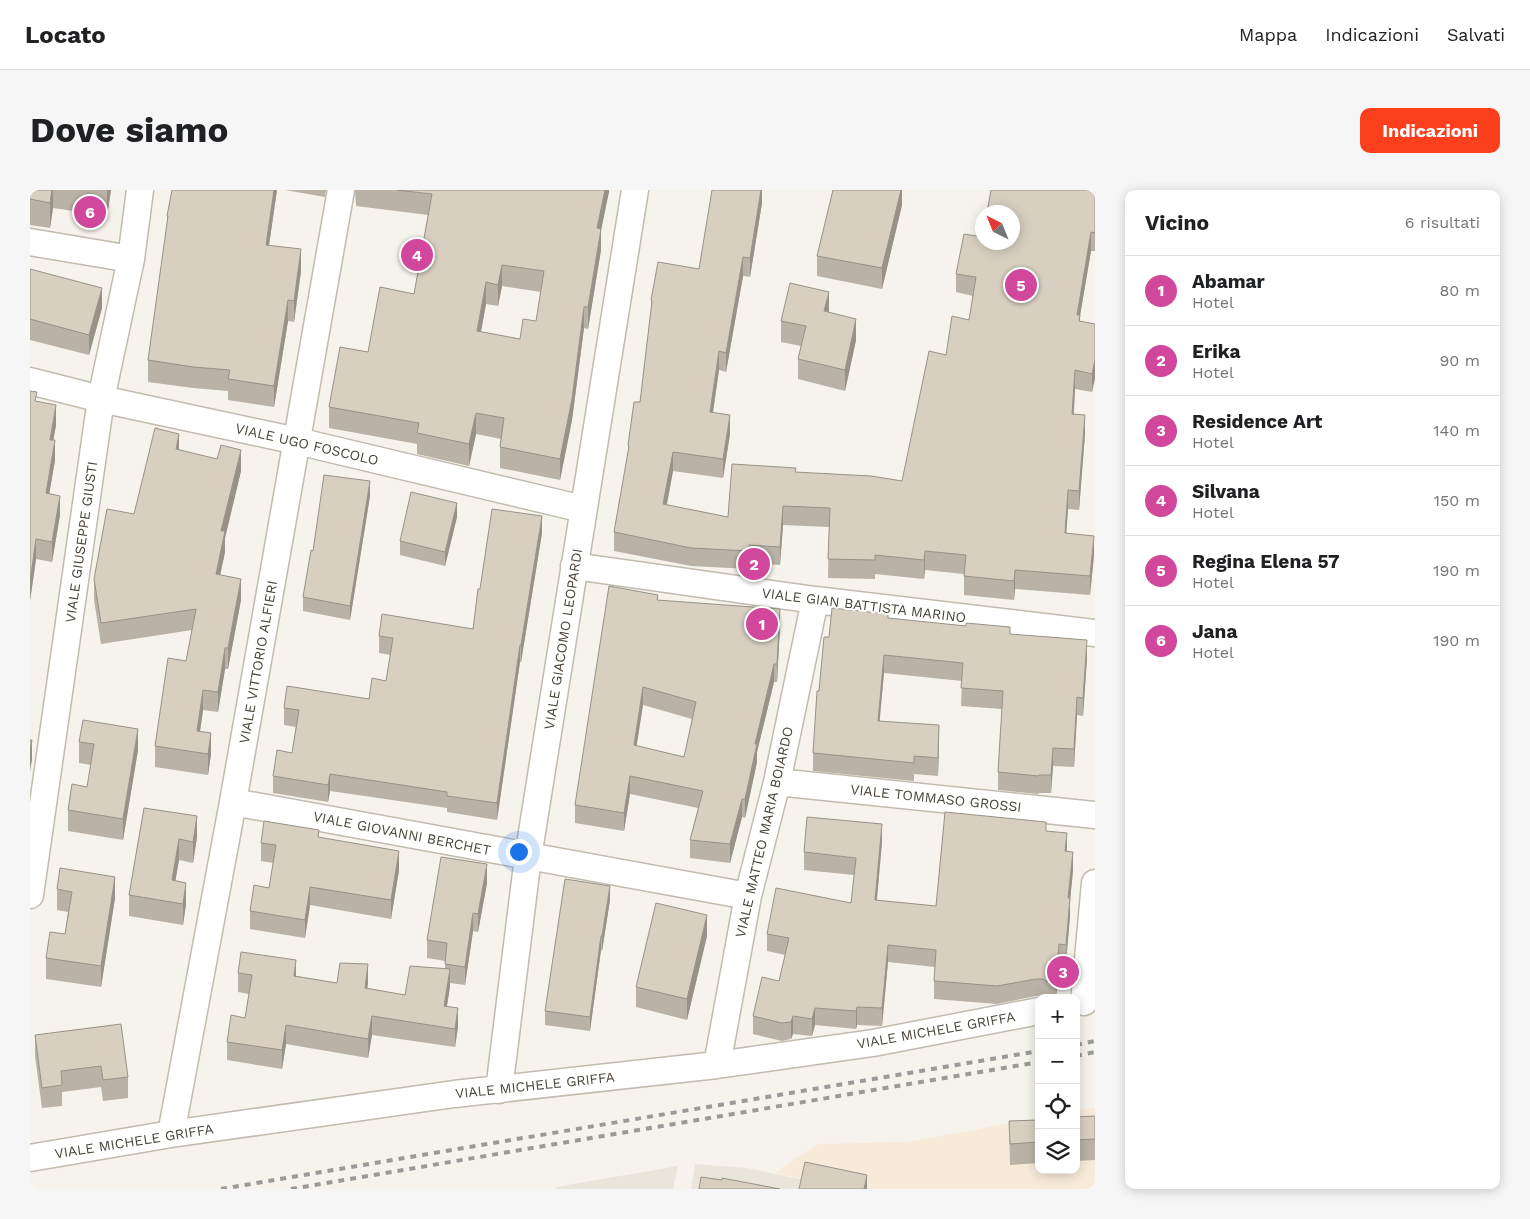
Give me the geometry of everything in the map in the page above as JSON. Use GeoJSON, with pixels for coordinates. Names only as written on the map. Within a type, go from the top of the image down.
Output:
{"type":"FeatureCollection","features":[{"type":"Feature","properties":{"kind":"street","name":"VIALE GIUSEPPE GIUSTI"},"geometry":{"type":"LineString","coordinates":[[30,895],[101,399],[131,260],[140,190]]}},
{"type":"Feature","properties":{"kind":"street","name":"VIALE VITTORIO ALFIERI"},"geometry":{"type":"LineString","coordinates":[[171,1134],[233,802],[341,190]]}},
{"type":"Feature","properties":{"kind":"street","name":"VIALE GIACOMO LEOPARDI"},"geometry":{"type":"LineString","coordinates":[[498,1090],[528,856],[635,190]]}},
{"type":"Feature","properties":{"kind":"street"},"geometry":{"type":"LineString","coordinates":[[30,242],[131,260]]}},
{"type":"Feature","properties":{"kind":"street","name":"VIALE UGO FOSCOLO"},"geometry":{"type":"LineString","coordinates":[[30,382],[297,441],[583,509]]}},
{"type":"Feature","properties":{"kind":"street","name":"VIALE GIAN BATTISTA MARINO"},"geometry":{"type":"LineString","coordinates":[[574,566],[815,600],[1095,633]]}},
{"type":"Feature","properties":{"kind":"street","name":"VIALE MATTEO MARIA BOIARDO"},"geometry":{"type":"LineString","coordinates":[[717,1065],[748,896],[777,782],[815,600]]}},
{"type":"Feature","properties":{"kind":"street","name":"VIALE TOMMASO GROSSI"},"geometry":{"type":"LineString","coordinates":[[777,782],[1095,815]]}},
{"type":"Feature","properties":{"kind":"street","name":"VIALE GIOVANNI BERCHET"},"geometry":{"type":"LineString","coordinates":[[233,802],[748,896]]}},
{"type":"Feature","properties":{"kind":"street"},"geometry":{"type":"LineString","coordinates":[[1085,1002],[1095,883]]}},
{"type":"Feature","properties":{"kind":"street","name":"VIALE MICHELE GRIFFA"},"geometry":{"type":"LineString","coordinates":[[30,1158],[171,1134],[454,1094],[717,1065],[873,1042],[1035,1012]]}},
{"type":"Feature","properties":{"kind":"shaded area"},"geometry":{"type":"Polygon","coordinates":[[[1095,1108],[1095,1189],[855,1189],[775,1173],[817,1144],[908,1142],[1035,1119],[1035,1174],[1080,1174],[1080,1110],[1095,1108]]]}},
{"type":"Feature","properties":{"kind":"shaded area"},"geometry":{"type":"Polygon","coordinates":[[[695,1164],[747,1168],[847,1189],[691,1189],[695,1164]]]}},
{"type":"Feature","properties":{"kind":"shaded area"},"geometry":{"type":"Polygon","coordinates":[[[678,1166],[673,1189],[555,1189],[556,1187],[678,1166]]]}},
{"type":"Feature","properties":{"kind":"building"},"geometry":{"type":"Polygon","coordinates":[[[30,190],[52,190],[50,203],[30,199],[30,190]]]}},
{"type":"Feature","properties":{"kind":"building"},"geometry":{"type":"Polygon","coordinates":[[[172,190],[274,190],[266,245],[301,249],[294,301],[288,300],[274,386],[228,379],[230,370],[193,367],[148,360],[172,190]]]}},
{"type":"Feature","properties":{"kind":"building"},"geometry":{"type":"Polygon","coordinates":[[[397,190],[605,190],[597,228],[601,229],[588,307],[584,307],[572,399],[560,459],[500,447],[504,418],[476,413],[469,444],[417,433],[419,423],[329,407],[340,347],[368,352],[380,287],[414,294],[432,194],[397,190]],[[502,265],[498,285],[486,282],[477,331],[520,339],[523,319],[536,321],[544,271],[502,265]]]}},
{"type":"Feature","properties":{"kind":"building"},"geometry":{"type":"Polygon","coordinates":[[[712,190],[761,190],[750,258],[743,257],[726,353],[719,351],[710,412],[730,415],[723,459],[673,452],[663,504],[728,517],[732,464],[796,468],[795,472],[871,476],[902,481],[929,351],[946,355],[952,316],[969,320],[976,277],[956,274],[964,234],[975,236],[975,250],[1020,250],[1020,205],[988,205],[991,190],[1095,190],[1095,233],[1091,232],[1077,315],[1080,315],[1079,321],[1095,324],[1095,360],[1092,374],[1075,370],[1072,414],[1085,415],[1079,491],[1068,490],[1065,533],[1094,536],[1090,576],[1015,570],[1014,581],[964,576],[966,555],[925,551],[924,560],[875,555],[875,560],[828,559],[830,508],[783,506],[780,547],[749,545],[749,551],[691,548],[614,532],[629,446],[634,402],[640,402],[651,300],[658,262],[699,269],[712,190]]]}},
{"type":"Feature","properties":{"kind":"building"},"geometry":{"type":"Polygon","coordinates":[[[833,190],[901,190],[882,268],[817,256],[833,190]]]}},
{"type":"Feature","properties":{"kind":"building"},"geometry":{"type":"Polygon","coordinates":[[[30,269],[102,288],[89,335],[30,319],[30,269]]]}},
{"type":"Feature","properties":{"kind":"building"},"geometry":{"type":"Polygon","coordinates":[[[790,283],[829,292],[824,311],[856,319],[845,370],[798,359],[806,326],[781,321],[790,283]]]}},
{"type":"Feature","properties":{"kind":"building"},"geometry":{"type":"Polygon","coordinates":[[[30,391],[37,392],[35,401],[56,405],[50,440],[55,440],[46,493],[60,496],[52,542],[36,539],[30,582],[30,391]]]}},
{"type":"Feature","properties":{"kind":"building"},"geometry":{"type":"Polygon","coordinates":[[[155,428],[179,434],[176,449],[217,459],[221,445],[241,450],[221,531],[225,531],[216,574],[241,579],[228,648],[225,648],[218,692],[203,690],[197,731],[211,733],[208,754],[155,746],[168,658],[186,661],[196,609],[101,623],[94,579],[107,509],[134,514],[155,428]]]}},
{"type":"Feature","properties":{"kind":"building"},"geometry":{"type":"Polygon","coordinates":[[[324,475],[370,481],[350,606],[303,597],[311,550],[313,551],[324,475]]]}},
{"type":"Feature","properties":{"kind":"building"},"geometry":{"type":"Polygon","coordinates":[[[411,492],[457,503],[445,552],[400,541],[411,492]]]}},
{"type":"Feature","properties":{"kind":"building"},"geometry":{"type":"Polygon","coordinates":[[[492,509],[542,516],[520,645],[497,803],[447,796],[447,792],[330,774],[328,785],[273,776],[277,750],[292,753],[299,710],[284,708],[287,686],[369,699],[372,678],[386,681],[393,638],[379,636],[382,614],[473,629],[492,509]]]}},
{"type":"Feature","properties":{"kind":"building"},"geometry":{"type":"Polygon","coordinates":[[[609,586],[658,595],[657,600],[780,609],[777,664],[774,664],[755,744],[757,744],[745,799],[742,799],[730,844],[690,840],[703,791],[630,776],[624,813],[575,805],[609,586]],[[643,687],[634,745],[684,757],[696,702],[643,687]]]}},
{"type":"Feature","properties":{"kind":"building"},"geometry":{"type":"Polygon","coordinates":[[[832,608],[888,614],[888,618],[966,626],[966,623],[1010,627],[1010,634],[1087,640],[1083,698],[1077,697],[1074,749],[1053,748],[1051,775],[1038,776],[998,772],[1003,691],[961,688],[963,663],[884,655],[878,721],[939,725],[938,758],[914,756],[914,763],[813,753],[817,691],[819,691],[824,637],[829,637],[832,608]]]}},
{"type":"Feature","properties":{"kind":"building"},"geometry":{"type":"Polygon","coordinates":[[[83,720],[138,729],[123,819],[68,810],[72,784],[87,787],[94,744],[79,742],[83,720]]]}},
{"type":"Feature","properties":{"kind":"building"},"geometry":{"type":"Polygon","coordinates":[[[144,808],[197,816],[193,842],[179,839],[172,880],[186,883],[183,904],[129,895],[144,808]]]}},
{"type":"Feature","properties":{"kind":"building"},"geometry":{"type":"Polygon","coordinates":[[[945,812],[1046,822],[1046,831],[1067,833],[1065,851],[1073,852],[1068,898],[1070,898],[1066,945],[1059,944],[1056,981],[1048,982],[1043,979],[1036,979],[997,986],[934,981],[936,950],[888,945],[882,1008],[857,1007],[856,1011],[815,1008],[812,1019],[793,1016],[791,1022],[782,1023],[753,1016],[762,977],[779,981],[789,938],[767,934],[776,888],[851,903],[856,858],[804,852],[807,817],[882,824],[875,900],[936,906],[945,812]]]}},
{"type":"Feature","properties":{"kind":"building"},"geometry":{"type":"Polygon","coordinates":[[[264,821],[319,830],[318,837],[399,851],[391,900],[310,887],[305,920],[250,911],[254,885],[269,888],[276,845],[261,843],[264,821]]]}},
{"type":"Feature","properties":{"kind":"building"},"geometry":{"type":"Polygon","coordinates":[[[441,857],[487,864],[478,914],[473,913],[465,967],[445,964],[447,943],[427,940],[441,857]]]}},
{"type":"Feature","properties":{"kind":"building"},"geometry":{"type":"Polygon","coordinates":[[[60,868],[115,877],[101,966],[46,958],[50,932],[65,934],[72,892],[57,889],[60,868]]]}},
{"type":"Feature","properties":{"kind":"building"},"geometry":{"type":"Polygon","coordinates":[[[565,879],[610,886],[590,1017],[545,1011],[565,879]]]}},
{"type":"Feature","properties":{"kind":"building"},"geometry":{"type":"Polygon","coordinates":[[[656,903],[707,915],[687,999],[636,987],[656,903]]]}},
{"type":"Feature","properties":{"kind":"building"},"geometry":{"type":"Polygon","coordinates":[[[241,952],[296,960],[294,976],[337,983],[340,963],[368,964],[365,988],[405,995],[410,966],[450,969],[444,1006],[458,1008],[455,1029],[372,1016],[368,1039],[286,1025],[282,1050],[227,1042],[231,1015],[245,1018],[252,975],[238,973],[241,952]]]}},
{"type":"Feature","properties":{"kind":"building"},"geometry":{"type":"Polygon","coordinates":[[[121,1024],[128,1077],[103,1080],[101,1066],[61,1071],[62,1085],[42,1088],[35,1035],[121,1024]]]}},
{"type":"Feature","properties":{"kind":"building"},"geometry":{"type":"Polygon","coordinates":[[[1095,1116],[1095,1139],[1080,1140],[1080,1117],[1095,1116]]]}},
{"type":"Feature","properties":{"kind":"building"},"geometry":{"type":"Polygon","coordinates":[[[1035,1120],[1035,1142],[1010,1144],[1009,1121],[1035,1120]]]}},
{"type":"Feature","properties":{"kind":"building"},"geometry":{"type":"Polygon","coordinates":[[[805,1162],[867,1175],[864,1189],[799,1189],[805,1162]]]}},
{"type":"Feature","properties":{"kind":"building"},"geometry":{"type":"Polygon","coordinates":[[[701,1177],[722,1180],[722,1178],[780,1189],[699,1189],[701,1177]]]}},
{"type":"Feature","properties":{"kind":"railway"},"geometry":{"type":"LineString","coordinates":[[1080,1044],[1095,1041]]}},
{"type":"Feature","properties":{"kind":"railway"},"geometry":{"type":"LineString","coordinates":[[221,1189],[1035,1052]]}},
{"type":"Feature","properties":{"kind":"railway"},"geometry":{"type":"LineString","coordinates":[[1080,1055],[1095,1052]]}},
{"type":"Feature","properties":{"kind":"railway"},"geometry":{"type":"LineString","coordinates":[[291,1189],[1035,1063]]}},
{"type":"Feature","properties":{"kind":"place","name":"Jana"},"geometry":{"type":"Point","coordinates":[90,212]}},
{"type":"Feature","properties":{"kind":"place","name":"Silvana"},"geometry":{"type":"Point","coordinates":[417,255]}},
{"type":"Feature","properties":{"kind":"place","name":"Regina Elena 57"},"geometry":{"type":"Point","coordinates":[1021,285]}},
{"type":"Feature","properties":{"kind":"place","name":"Erika"},"geometry":{"type":"Point","coordinates":[754,564]}},
{"type":"Feature","properties":{"kind":"place","name":"Abamar"},"geometry":{"type":"Point","coordinates":[762,624]}},
{"type":"Feature","properties":{"kind":"place","name":"Residence Art"},"geometry":{"type":"Point","coordinates":[1063,972]}}]}
